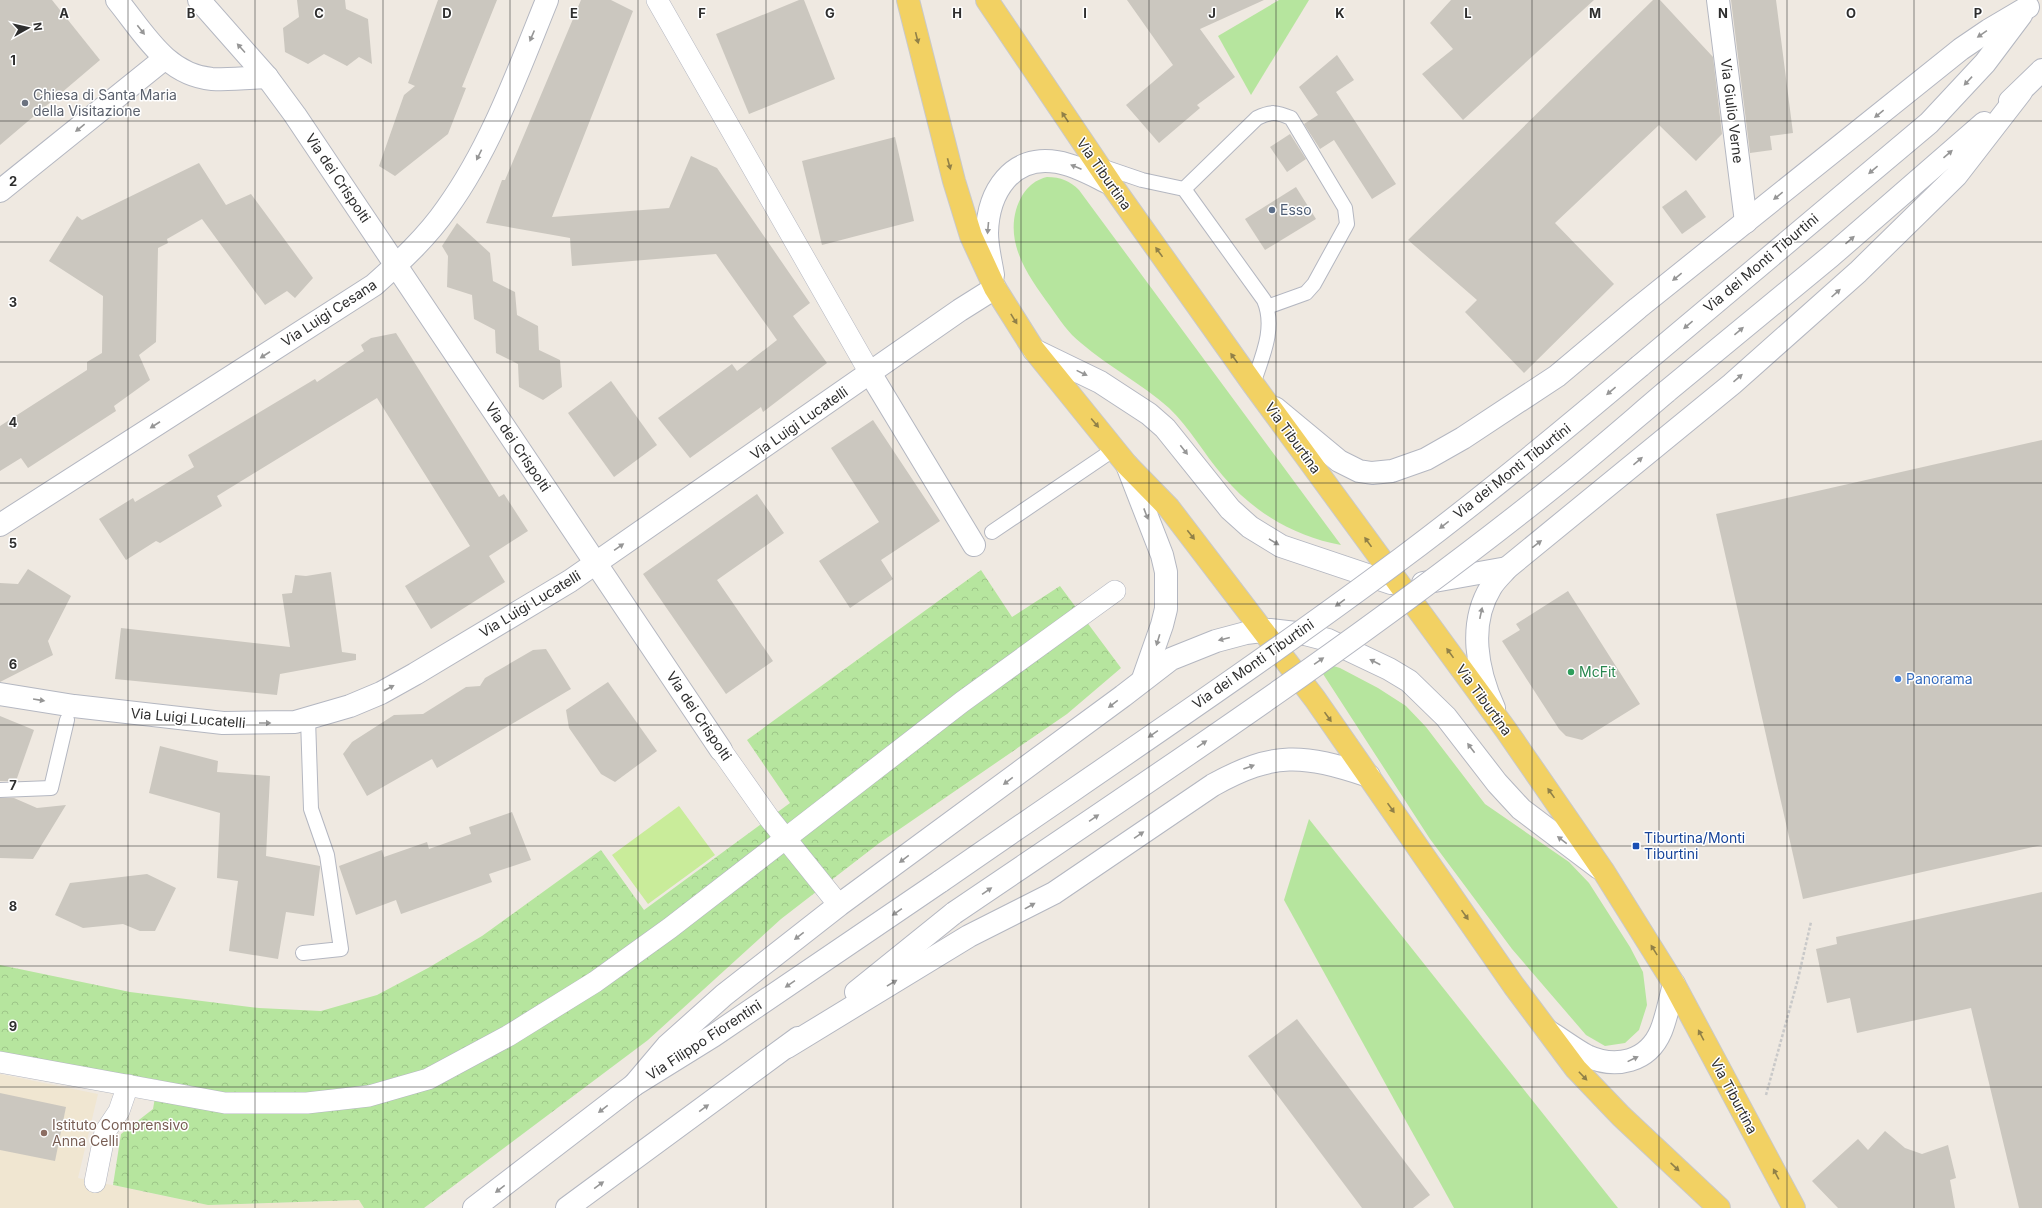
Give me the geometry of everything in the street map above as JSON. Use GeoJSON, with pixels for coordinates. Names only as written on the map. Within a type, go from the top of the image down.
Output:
{"type":"FeatureCollection","features":[{"type":"Feature","properties":{"kind":"main road"},"geometry":{"type":"LineString","coordinates":[[117,0],[164,59],[186,72],[213,79],[267,77]]}},
{"type":"Feature","properties":{"kind":"main road","name":"Via dei Crispolti"},"geometry":{"type":"LineString","coordinates":[[199,0],[267,77],[295,115],[721,750]]}},
{"type":"Feature","properties":{"kind":"main road","name":"Via Luigi Cesana"},"geometry":{"type":"LineString","coordinates":[[0,525],[374,285],[396,266],[418,244],[448,208],[476,160],[496,120],[547,0]]}},
{"type":"Feature","properties":{"kind":"main road"},"geometry":{"type":"LineString","coordinates":[[908,0],[964,217],[995,288],[1034,350],[1121,457],[1169,508],[1315,699],[1547,1031],[1576,1069],[1621,1116],[1719,1208]]}},
{"type":"Feature","properties":{"kind":"main road","name":"Via Tiburtina"},"geometry":{"type":"LineString","coordinates":[[987,0],[1097,165],[1506,730],[1604,872],[1674,984],[1794,1208]]}},
{"type":"Feature","properties":{"kind":"main road","name":"Via Giulio Verne"},"geometry":{"type":"LineString","coordinates":[[1718,0],[1746,222]]}},
{"type":"Feature","properties":{"kind":"main road"},"geometry":{"type":"LineString","coordinates":[[1260,392],[1338,461],[1348,467],[1372,473],[1392,471],[1426,459],[1463,438],[1557,376],[1961,49],[2030,4]]}},
{"type":"Feature","properties":{"kind":"main road","name":"Via dei Monti Tiburtini"},"geometry":{"type":"LineString","coordinates":[[941,881],[1403,557],[1555,437],[1923,128],[1985,63],[2030,4]]}},
{"type":"Feature","properties":{"kind":"main road"},"geometry":{"type":"LineString","coordinates":[[0,192],[164,59]]}},
{"type":"Feature","properties":{"kind":"main road"},"geometry":{"type":"LineString","coordinates":[[567,1208],[787,1047],[954,913],[1208,740],[1352,638],[1550,489],[1831,256],[2021,92],[2042,70]]}},
{"type":"Feature","properties":{"kind":"main road"},"geometry":{"type":"LineString","coordinates":[[1506,730],[1487,692],[1477,656],[1483,604],[1491,587],[1507,568],[1732,384],[1858,272],[1956,176],[2021,92]]}},
{"type":"Feature","properties":{"kind":"main road"},"geometry":{"type":"LineString","coordinates":[[995,288],[987,242],[988,220],[998,187],[1010,173],[1026,165],[1047,161],[1069,165],[1111,184]]}},
{"type":"Feature","properties":{"kind":"main road","name":"Via Luigi Lucatelli"},"geometry":{"type":"LineString","coordinates":[[0,694],[74,706],[223,724],[279,723],[308,719],[350,706],[381,693],[415,674],[596,563],[960,310],[995,288]]}},
{"type":"Feature","properties":{"kind":"main road"},"geometry":{"type":"LineString","coordinates":[[1034,350],[1100,382],[1150,414],[1165,428],[1230,509],[1250,527],[1281,546],[1382,581],[1400,585],[1432,583],[1507,568]]}},
{"type":"Feature","properties":{"kind":"main road"},"geometry":{"type":"LineString","coordinates":[[870,374],[974,545]]}},
{"type":"Feature","properties":{"kind":"main road"},"geometry":{"type":"LineString","coordinates":[[1121,457],[1162,555],[1166,572],[1166,609],[1143,679]]}},
{"type":"Feature","properties":{"kind":"main road","name":"Via Tiburtina"},"geometry":{"type":"LineString","coordinates":[[634,1085],[667,1046],[702,1013],[839,905],[1092,720],[1162,664],[1181,654],[1216,641],[1262,630],[1292,632],[1328,640],[1389,669],[1409,682],[1446,718],[1497,783],[1521,809],[1604,872]]}},
{"type":"Feature","properties":{"kind":"main road"},"geometry":{"type":"LineString","coordinates":[[787,1047],[969,936],[1054,893],[1213,785],[1240,770],[1274,760],[1308,759],[1332,764],[1369,776]]}},
{"type":"Feature","properties":{"kind":"main road","name":"Via Filippo Fiorentini"},"geometry":{"type":"LineString","coordinates":[[474,1208],[634,1085],[732,1023],[941,881]]}},
{"type":"Feature","properties":{"kind":"main road"},"geometry":{"type":"LineString","coordinates":[[1547,1031],[1586,1055],[1606,1062],[1626,1062],[1644,1053],[1653,1044],[1660,1031],[1674,984]]}},
{"type":"Feature","properties":{"kind":"street"},"geometry":{"type":"LineString","coordinates":[[657,0],[870,374]]}},
{"type":"Feature","properties":{"kind":"street"},"geometry":{"type":"LineString","coordinates":[[0,1062],[128,1084],[225,1103],[307,1102],[369,1096],[428,1079],[508,1036],[594,982],[670,928],[786,837],[1037,647],[1066,628],[1116,591]]}},
{"type":"Feature","properties":{"kind":"street","name":"Via dei Crispolti"},"geometry":{"type":"LineString","coordinates":[[721,750],[769,818],[786,837],[839,905]]}},
{"type":"Feature","properties":{"kind":"street"},"geometry":{"type":"LineString","coordinates":[[95,1182],[105,1132],[119,1111],[128,1084]]}},
{"type":"Feature","properties":{"kind":"lane"},"geometry":{"type":"LineString","coordinates":[[1184,189],[1257,118],[1267,113],[1277,112],[1291,118],[1345,208],[1347,224],[1314,284],[1306,293],[1267,307]]}},
{"type":"Feature","properties":{"kind":"lane"},"geometry":{"type":"LineString","coordinates":[[1097,165],[1142,180],[1184,189],[1240,265],[1267,307],[1268,340],[1260,392]]}},
{"type":"Feature","properties":{"kind":"lane"},"geometry":{"type":"LineString","coordinates":[[992,532],[1121,457]]}},
{"type":"Feature","properties":{"kind":"lane"},"geometry":{"type":"LineString","coordinates":[[303,953],[341,948],[327,855],[311,809],[308,719]]}},
{"type":"Feature","properties":{"kind":"lane"},"geometry":{"type":"LineString","coordinates":[[0,790],[51,788],[67,720]]}},
{"type":"Feature","properties":{"kind":"path"},"geometry":{"type":"LineString","coordinates":[[1766,1095],[1771,1071],[1791,1003],[1811,922]]}},
{"type":"Feature","properties":{"kind":"shaded area","name":"Istituto Comprensivo Anna Celli"},"geometry":{"type":"Polygon","coordinates":[[[0,1074],[98,1094],[78,1178],[208,1205],[360,1200],[364,1208],[0,1208],[0,1074]]]}},
{"type":"Feature","properties":{"kind":"green space"},"geometry":{"type":"Polygon","coordinates":[[[1279,0],[1309,0],[1251,95],[1218,36],[1279,0]]]}},
{"type":"Feature","properties":{"kind":"green space"},"geometry":{"type":"Polygon","coordinates":[[[1047,177],[1065,180],[1079,190],[1341,545],[1307,536],[1261,512],[1223,476],[1184,424],[1169,408],[1148,391],[1092,352],[1076,339],[1064,326],[1028,273],[1017,249],[1014,237],[1016,210],[1021,199],[1031,185],[1047,177]]]}},
{"type":"Feature","properties":{"kind":"green space"},"geometry":{"type":"Polygon","coordinates":[[[981,570],[1012,617],[1060,586],[1121,668],[1067,714],[878,844],[781,919],[648,1040],[424,1208],[364,1208],[359,1200],[208,1205],[113,1185],[121,1134],[153,1109],[158,1080],[0,1053],[0,965],[130,992],[259,1008],[321,1011],[377,995],[428,968],[482,936],[601,850],[644,910],[790,803],[747,740],[981,570]]]}},
{"type":"Feature","properties":{"kind":"green space"},"geometry":{"type":"Polygon","coordinates":[[[1314,660],[1340,668],[1378,688],[1406,706],[1426,727],[1485,804],[1569,862],[1589,883],[1630,947],[1643,972],[1647,1005],[1639,1030],[1625,1043],[1605,1046],[1586,1035],[1512,949],[1430,839],[1314,660]]]}},
{"type":"Feature","properties":{"kind":"green space"},"geometry":{"type":"Polygon","coordinates":[[[679,806],[715,855],[648,904],[612,855],[679,806]]]}},
{"type":"Feature","properties":{"kind":"green space"},"geometry":{"type":"Polygon","coordinates":[[[1309,819],[1618,1208],[1454,1208],[1284,900],[1309,819]]]}},
{"type":"Feature","properties":{"kind":"building","name":"Chiesa di Santa Maria della Visitazione"},"geometry":{"type":"Polygon","coordinates":[[[0,0],[52,0],[100,60],[0,145],[0,0]]]}},
{"type":"Feature","properties":{"kind":"building"},"geometry":{"type":"Polygon","coordinates":[[[297,0],[345,0],[346,9],[368,19],[372,64],[359,57],[347,66],[324,54],[308,64],[285,52],[283,28],[299,17],[297,0]]]}},
{"type":"Feature","properties":{"kind":"building"},"geometry":{"type":"Polygon","coordinates":[[[438,0],[497,0],[462,87],[466,88],[448,134],[395,176],[379,166],[404,95],[415,86],[408,83],[438,0]]]}},
{"type":"Feature","properties":{"kind":"building"},"geometry":{"type":"Polygon","coordinates":[[[581,0],[611,0],[633,11],[552,217],[669,208],[691,156],[717,168],[810,303],[793,316],[827,363],[763,412],[761,407],[690,458],[658,418],[732,364],[737,371],[777,340],[716,254],[572,266],[570,238],[486,223],[502,180],[505,180],[581,0]]]}},
{"type":"Feature","properties":{"kind":"building"},"geometry":{"type":"Polygon","coordinates":[[[799,0],[804,0],[835,79],[749,114],[716,34],[799,0]]]}},
{"type":"Feature","properties":{"kind":"building"},"geometry":{"type":"Polygon","coordinates":[[[1127,0],[1264,0],[1200,29],[1235,77],[1197,105],[1200,108],[1159,143],[1126,105],[1173,65],[1127,0]]]}},
{"type":"Feature","properties":{"kind":"building"},"geometry":{"type":"Polygon","coordinates":[[[1451,0],[1594,0],[1463,120],[1422,74],[1453,49],[1430,23],[1451,0]]]}},
{"type":"Feature","properties":{"kind":"building"},"geometry":{"type":"Polygon","coordinates":[[[1653,0],[1660,0],[1713,57],[1722,134],[1696,161],[1659,125],[1555,223],[1614,284],[1524,373],[1465,312],[1477,300],[1408,240],[1653,0]]]}},
{"type":"Feature","properties":{"kind":"building"},"geometry":{"type":"Polygon","coordinates":[[[1731,0],[1776,0],[1793,133],[1770,136],[1772,150],[1750,153],[1731,0]]]}},
{"type":"Feature","properties":{"kind":"building"},"geometry":{"type":"Polygon","coordinates":[[[1337,55],[1354,80],[1336,92],[1396,184],[1372,199],[1334,140],[1320,149],[1304,124],[1318,115],[1299,87],[1337,55]]]}},
{"type":"Feature","properties":{"kind":"building"},"geometry":{"type":"Polygon","coordinates":[[[1290,134],[1306,159],[1287,172],[1270,147],[1290,134]]]}},
{"type":"Feature","properties":{"kind":"building"},"geometry":{"type":"Polygon","coordinates":[[[895,137],[914,221],[822,245],[802,161],[895,137]]]}},
{"type":"Feature","properties":{"kind":"building"},"geometry":{"type":"Polygon","coordinates":[[[199,163],[226,205],[251,194],[313,278],[295,298],[287,291],[265,305],[202,219],[167,239],[168,243],[158,248],[156,342],[139,355],[150,380],[114,406],[116,411],[28,468],[21,458],[0,471],[0,426],[87,370],[87,362],[102,353],[103,296],[49,261],[77,216],[82,220],[199,163]]]}},
{"type":"Feature","properties":{"kind":"building"},"geometry":{"type":"Polygon","coordinates":[[[1296,187],[1316,219],[1265,250],[1245,219],[1296,187]]]}},
{"type":"Feature","properties":{"kind":"building"},"geometry":{"type":"Polygon","coordinates":[[[1686,190],[1706,217],[1682,234],[1662,207],[1686,190]]]}},
{"type":"Feature","properties":{"kind":"building"},"geometry":{"type":"Polygon","coordinates":[[[457,223],[490,253],[493,281],[515,292],[517,315],[538,326],[539,350],[560,360],[562,387],[543,400],[519,387],[518,364],[496,353],[495,330],[474,319],[472,295],[447,287],[448,256],[442,246],[457,223]]]}},
{"type":"Feature","properties":{"kind":"building"},"geometry":{"type":"Polygon","coordinates":[[[396,333],[499,497],[504,494],[528,531],[489,556],[505,582],[431,629],[405,586],[470,546],[377,398],[217,496],[222,506],[160,543],[156,541],[126,560],[99,519],[133,498],[135,502],[194,467],[188,455],[315,379],[317,382],[364,351],[361,345],[371,338],[396,333]]]}},
{"type":"Feature","properties":{"kind":"building"},"geometry":{"type":"Polygon","coordinates":[[[611,381],[657,445],[614,477],[568,413],[611,381]]]}},
{"type":"Feature","properties":{"kind":"building"},"geometry":{"type":"Polygon","coordinates":[[[873,420],[940,521],[881,560],[893,579],[850,608],[819,561],[879,522],[831,448],[873,420]]]}},
{"type":"Feature","properties":{"kind":"building","name":"Panorama"},"geometry":{"type":"Polygon","coordinates":[[[2042,440],[2042,845],[1803,899],[1716,514],[2042,440]]]}},
{"type":"Feature","properties":{"kind":"building"},"geometry":{"type":"Polygon","coordinates":[[[757,494],[784,533],[717,580],[773,661],[726,694],[643,574],[757,494]]]}},
{"type":"Feature","properties":{"kind":"building"},"geometry":{"type":"Polygon","coordinates":[[[28,569],[71,596],[48,641],[53,655],[0,682],[0,583],[18,584],[28,569]]]}},
{"type":"Feature","properties":{"kind":"building"},"geometry":{"type":"Polygon","coordinates":[[[331,572],[342,652],[356,654],[356,660],[280,674],[277,695],[115,679],[121,628],[290,647],[282,594],[292,593],[295,575],[306,576],[331,572]]]}},
{"type":"Feature","properties":{"kind":"building","name":"McFit"},"geometry":{"type":"Polygon","coordinates":[[[1568,591],[1640,704],[1582,740],[1566,736],[1559,729],[1502,641],[1520,630],[1516,624],[1568,591]]]}},
{"type":"Feature","properties":{"kind":"building"},"geometry":{"type":"Polygon","coordinates":[[[546,649],[571,689],[437,768],[432,759],[367,796],[343,754],[352,742],[394,715],[423,714],[466,687],[480,686],[485,678],[533,650],[546,649]]]}},
{"type":"Feature","properties":{"kind":"building"},"geometry":{"type":"Polygon","coordinates":[[[608,682],[657,751],[615,782],[601,774],[569,728],[566,710],[608,682]]]}},
{"type":"Feature","properties":{"kind":"building"},"geometry":{"type":"Polygon","coordinates":[[[0,716],[34,730],[16,781],[0,781],[0,716]]]}},
{"type":"Feature","properties":{"kind":"building"},"geometry":{"type":"Polygon","coordinates":[[[160,746],[218,761],[217,772],[270,776],[266,856],[320,866],[314,916],[286,912],[278,959],[229,951],[238,881],[217,878],[220,813],[149,793],[160,746]]]}},
{"type":"Feature","properties":{"kind":"building"},"geometry":{"type":"Polygon","coordinates":[[[0,798],[14,798],[37,808],[66,805],[33,859],[0,858],[0,798]]]}},
{"type":"Feature","properties":{"kind":"building"},"geometry":{"type":"Polygon","coordinates":[[[512,812],[531,860],[489,874],[492,882],[401,914],[396,900],[356,915],[339,866],[382,850],[384,857],[427,842],[429,849],[471,834],[469,827],[512,812]]]}},
{"type":"Feature","properties":{"kind":"building"},"geometry":{"type":"Polygon","coordinates":[[[147,874],[176,888],[155,931],[140,931],[123,924],[83,928],[55,915],[70,883],[147,874]]]}},
{"type":"Feature","properties":{"kind":"building"},"geometry":{"type":"Polygon","coordinates":[[[2042,892],[2042,1208],[2019,1208],[1971,1008],[1857,1033],[1850,998],[1827,1003],[1816,949],[1837,944],[1836,937],[2042,892]]]}},
{"type":"Feature","properties":{"kind":"building"},"geometry":{"type":"Polygon","coordinates":[[[1297,1019],[1430,1195],[1413,1208],[1362,1208],[1248,1056],[1297,1019]]]}},
{"type":"Feature","properties":{"kind":"building"},"geometry":{"type":"Polygon","coordinates":[[[0,1093],[66,1107],[55,1161],[0,1150],[0,1093]]]}},
{"type":"Feature","properties":{"kind":"building"},"geometry":{"type":"Polygon","coordinates":[[[1885,1131],[1905,1148],[1922,1154],[1948,1145],[1956,1178],[1950,1180],[1955,1208],[1838,1208],[1812,1181],[1858,1139],[1868,1150],[1885,1131]]]}},
{"type":"Feature","properties":{"kind":"place","name":"Chiesa di Santa Maria della Visitazione"},"geometry":{"type":"Point","coordinates":[25,103]}},
{"type":"Feature","properties":{"kind":"place","name":"Esso"},"geometry":{"type":"Point","coordinates":[1272,210]}},
{"type":"Feature","properties":{"kind":"place","name":"McFit"},"geometry":{"type":"Point","coordinates":[1571,672]}},
{"type":"Feature","properties":{"kind":"place","name":"Panorama"},"geometry":{"type":"Point","coordinates":[1898,679]}},
{"type":"Feature","properties":{"kind":"place","name":"Tiburtina/Monti Tiburtini"},"geometry":{"type":"Point","coordinates":[1636,846]}},
{"type":"Feature","properties":{"kind":"place","name":"Istituto Comprensivo Anna Celli"},"geometry":{"type":"Point","coordinates":[44,1133]}}]}
